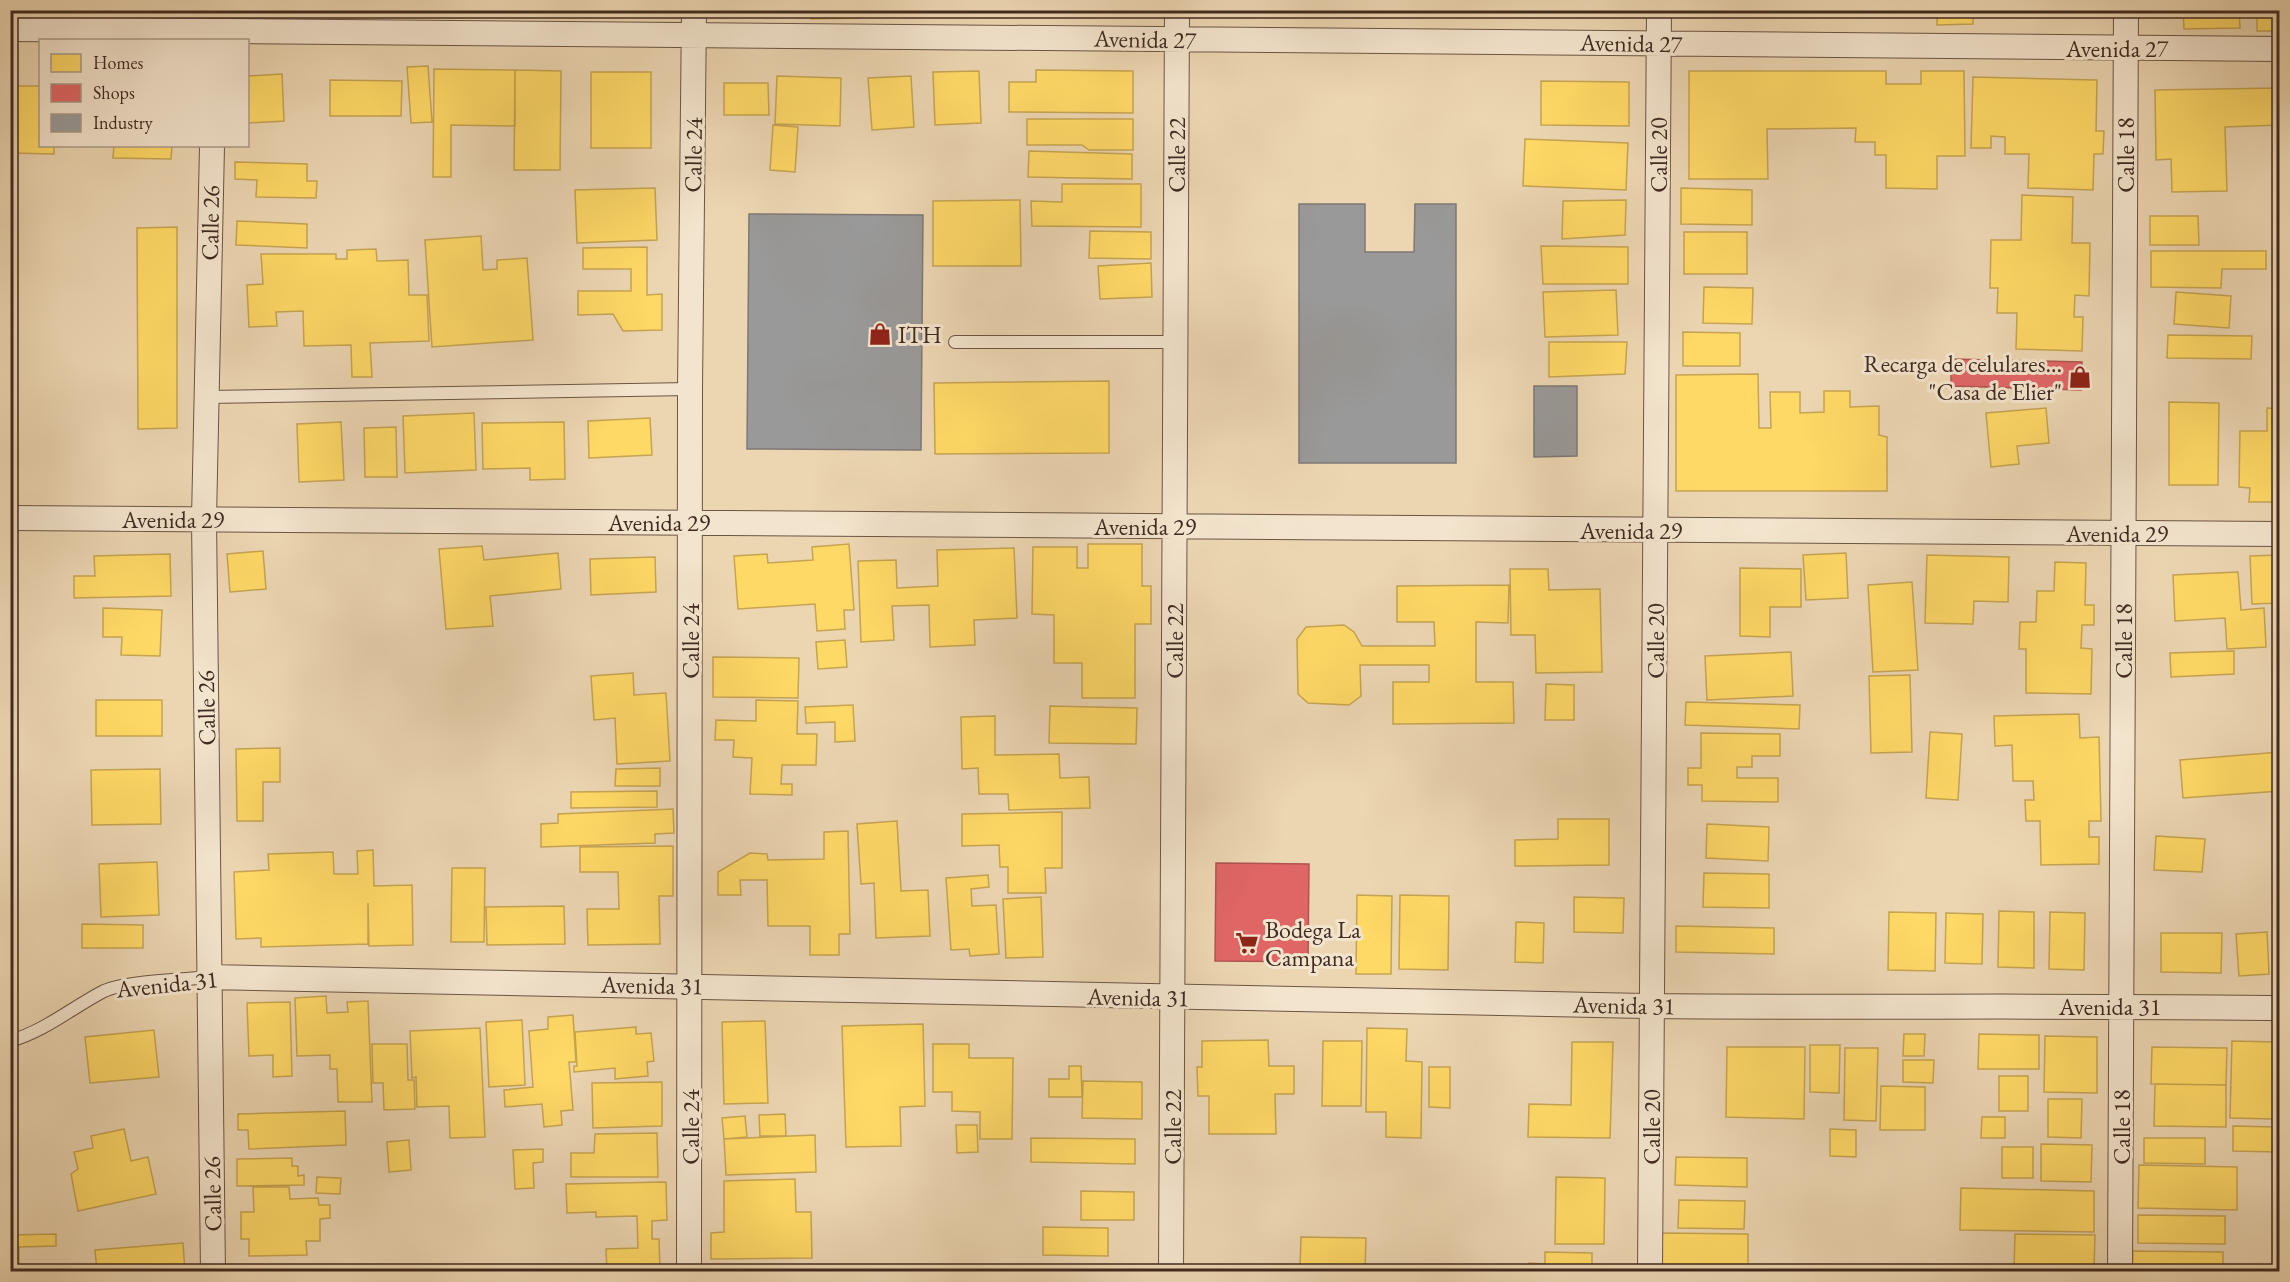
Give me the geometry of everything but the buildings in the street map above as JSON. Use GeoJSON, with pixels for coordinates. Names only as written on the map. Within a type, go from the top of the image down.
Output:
{"type":"FeatureCollection","features":[{"type":"Feature","properties":{"kind":"street","name":"Calle 24"},"geometry":{"type":"LineString","coordinates":[[689,1272],[690,389],[694,10]]}},
{"type":"Feature","properties":{"kind":"street","name":"Calle 22"},"geometry":{"type":"LineString","coordinates":[[1171,1272],[1177,10]]}},
{"type":"Feature","properties":{"kind":"street","name":"Calle 20"},"geometry":{"type":"LineString","coordinates":[[1650,1272],[1659,10]]}},
{"type":"Feature","properties":{"kind":"street","name":"Calle 18"},"geometry":{"type":"LineString","coordinates":[[2120,1272],[2126,10]]}},
{"type":"Feature","properties":{"kind":"street","name":"Avenida 27"},"geometry":{"type":"LineString","coordinates":[[10,29],[214,27],[694,35],[2280,49]]}},
{"type":"Feature","properties":{"kind":"street","name":"Calle 26"},"geometry":{"type":"LineString","coordinates":[[212,147],[204,519],[213,1272]]}},
{"type":"Feature","properties":{"kind":"street","name":"Avenida 29"},"geometry":{"type":"LineString","coordinates":[[10,518],[2280,534]]}},
{"type":"Feature","properties":{"kind":"street","name":"Avenida 31"},"geometry":{"type":"LineString","coordinates":[[210,977],[690,986],[1172,999],[1652,1006],[2280,1008]]}},
{"type":"Feature","properties":{"kind":"lane"},"geometry":{"type":"LineString","coordinates":[[955,342],[1176,342]]}},
{"type":"Feature","properties":{"kind":"lane"},"geometry":{"type":"LineString","coordinates":[[207,397],[690,389]]}},
{"type":"Feature","properties":{"kind":"lane","name":"Avenida 31"},"geometry":{"type":"LineString","coordinates":[[10,1041],[26,1037],[106,990],[136,984],[210,977]]}},
{"type":"Feature","properties":{"kind":"place","name":"ITH"},"geometry":{"type":"Point","coordinates":[880,334]}},
{"type":"Feature","properties":{"kind":"place","name":"Recarga de celulares... \"Casa de Elier\""},"geometry":{"type":"Point","coordinates":[2080,377]}},
{"type":"Feature","properties":{"kind":"place","name":"Bodega La Campana"},"geometry":{"type":"Point","coordinates":[1247,943]}}]}
